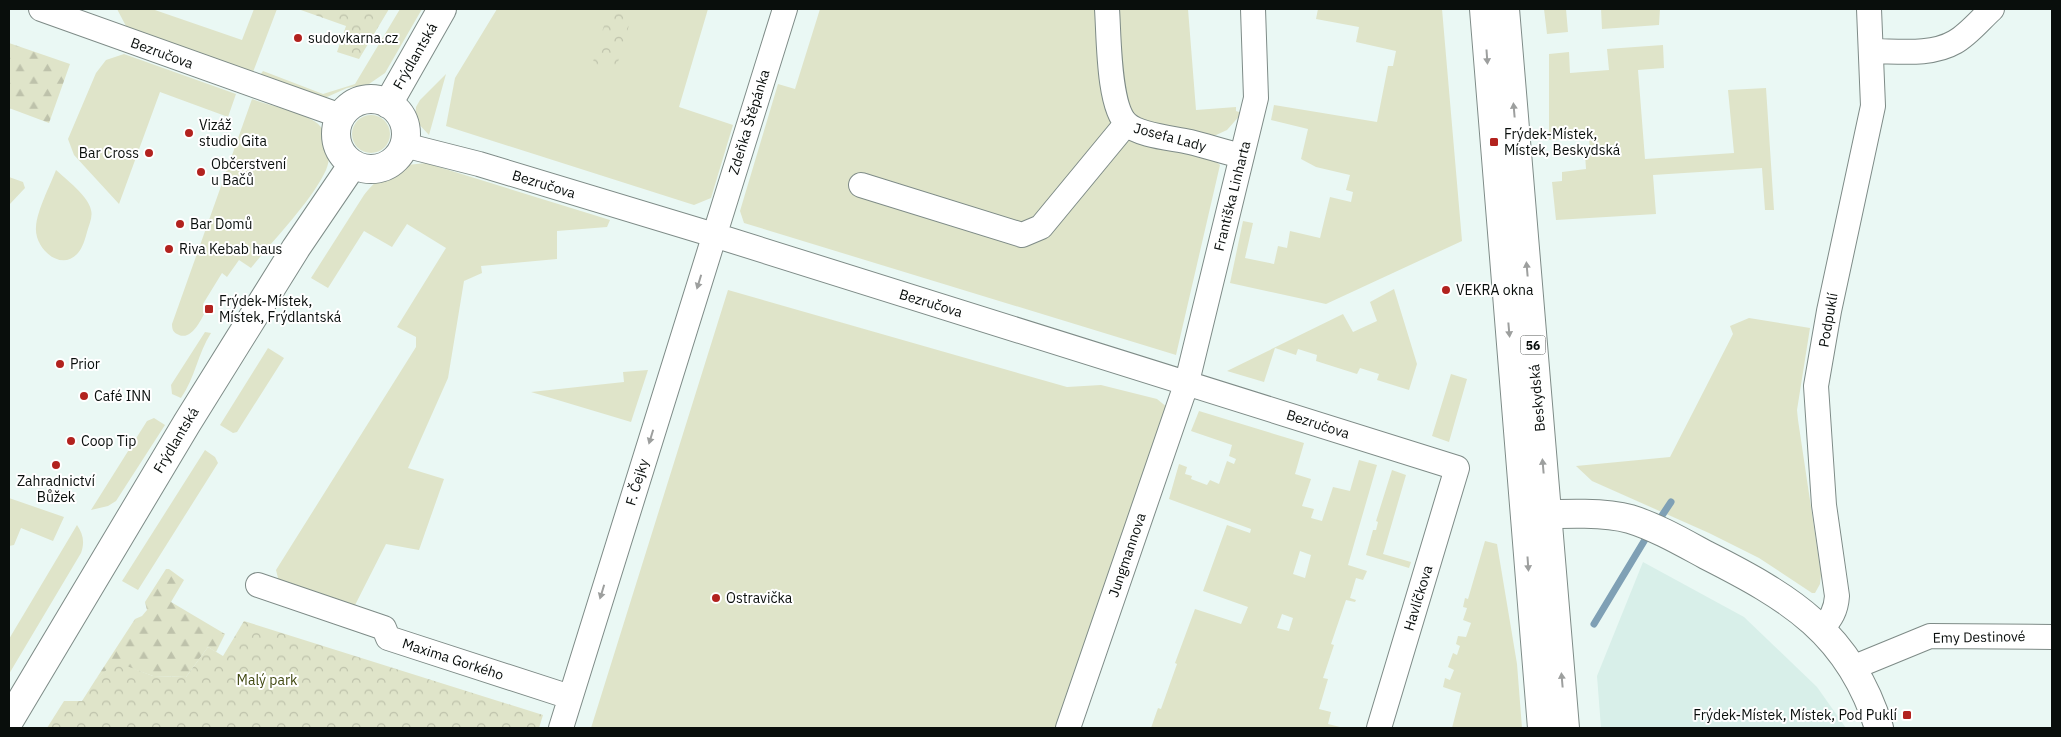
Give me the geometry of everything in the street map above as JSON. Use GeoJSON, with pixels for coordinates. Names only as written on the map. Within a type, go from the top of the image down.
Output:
{"type":"FeatureCollection","features":[{"type":"Feature","properties":{"kind":"main road","name":"Frýdlantská"},"geometry":{"type":"LineString","coordinates":[[388,104],[442,9]]}},
{"type":"Feature","properties":{"kind":"main road","name":"Beskydská"},"geometry":{"type":"LineString","coordinates":[[1484,9],[1536,515],[1566,728]]}},
{"type":"Feature","properties":{"kind":"main road","name":"Beskydská"},"geometry":{"type":"LineString","coordinates":[[1505,9],[1536,515],[1542,728]]}},
{"type":"Feature","properties":{"kind":"main road","name":"Frýdlantská"},"geometry":{"type":"LineString","coordinates":[[341,116],[350,106],[362,100],[375,99],[388,104],[402,118],[406,132],[404,145]]}},
{"type":"Feature","properties":{"kind":"main road"},"geometry":{"type":"LineString","coordinates":[[341,116],[336,129],[337,143],[343,155],[353,164],[366,169],[386,165],[397,157],[404,145]]}},
{"type":"Feature","properties":{"kind":"main road","name":"Frýdlantská"},"geometry":{"type":"LineString","coordinates":[[9,721],[186,422],[296,248],[353,164]]}},
{"type":"Feature","properties":{"kind":"main road"},"geometry":{"type":"LineString","coordinates":[[1536,515],[1588,514],[1630,519],[1672,537],[1748,576],[1799,610],[1822,629],[1837,645],[1852,668],[1879,728]]}},
{"type":"Feature","properties":{"kind":"street","name":"Bezručova"},"geometry":{"type":"LineString","coordinates":[[41,9],[341,116]]}},
{"type":"Feature","properties":{"kind":"street","name":"Zdeňka Štěpánka"},"geometry":{"type":"LineString","coordinates":[[714,235],[784,9]]}},
{"type":"Feature","properties":{"kind":"street","name":"Josefa Lady"},"geometry":{"type":"LineString","coordinates":[[1107,9],[1114,98],[1126,124],[1136,130],[1242,156]]}},
{"type":"Feature","properties":{"kind":"street","name":"Františka Linharta"},"geometry":{"type":"LineString","coordinates":[[1187,382],[1256,98],[1253,9]]}},
{"type":"Feature","properties":{"kind":"street","name":"Podpuklí"},"geometry":{"type":"LineString","coordinates":[[1822,629],[1833,615],[1837,596],[1824,505],[1816,386],[1829,311],[1873,106],[1869,9]]}},
{"type":"Feature","properties":{"kind":"street"},"geometry":{"type":"LineString","coordinates":[[1871,51],[1920,52],[1937,49],[1956,42],[1992,9]]}},
{"type":"Feature","properties":{"kind":"street"},"geometry":{"type":"LineString","coordinates":[[861,185],[1022,234],[1042,227],[1126,124]]}},
{"type":"Feature","properties":{"kind":"street","name":"Bezručova"},"geometry":{"type":"LineString","coordinates":[[404,145],[460,159],[714,235],[1457,468]]}},
{"type":"Feature","properties":{"kind":"street","name":"F. Čejky"},"geometry":{"type":"LineString","coordinates":[[561,728],[714,235]]}},
{"type":"Feature","properties":{"kind":"street","name":"Jungmannova"},"geometry":{"type":"LineString","coordinates":[[1068,728],[1187,382]]}},
{"type":"Feature","properties":{"kind":"street","name":"Havlíčkova"},"geometry":{"type":"LineString","coordinates":[[1379,728],[1457,468]]}},
{"type":"Feature","properties":{"kind":"street","name":"Maxima Gorkého"},"geometry":{"type":"LineString","coordinates":[[258,584],[384,628],[388,638],[570,697]]}},
{"type":"Feature","properties":{"kind":"street","name":"Emy Destinové"},"geometry":{"type":"LineString","coordinates":[[1852,668],[1930,636],[2052,637]]}},
{"type":"Feature","properties":{"kind":"shaded area"},"geometry":{"type":"Polygon","coordinates":[[[1643,562],[1744,617],[1817,687],[1846,728],[1601,728],[1597,676],[1643,562]]]}},
{"type":"Feature","properties":{"kind":"green space"},"geometry":{"type":"Polygon","coordinates":[[[117,9],[152,9],[242,40],[254,9],[277,9],[253,72],[127,28],[117,9]]]}},
{"type":"Feature","properties":{"kind":"green space"},"geometry":{"type":"Polygon","coordinates":[[[298,9],[389,9],[359,59],[337,52],[346,26],[298,9]]]}},
{"type":"Feature","properties":{"kind":"green space"},"geometry":{"type":"Polygon","coordinates":[[[400,9],[422,9],[385,73],[369,84],[347,88],[327,97],[322,97],[260,75],[263,71],[323,94],[355,84],[400,9]]]}},
{"type":"Feature","properties":{"kind":"green space"},"geometry":{"type":"Polygon","coordinates":[[[497,9],[708,9],[679,107],[733,125],[711,198],[694,205],[446,126],[455,78],[497,9]]]}},
{"type":"Feature","properties":{"kind":"green space"},"geometry":{"type":"Polygon","coordinates":[[[609,9],[622,9],[633,12],[615,72],[592,65],[609,9]]]}},
{"type":"Feature","properties":{"kind":"green space"},"geometry":{"type":"Polygon","coordinates":[[[820,9],[1188,9],[1196,110],[1236,107],[1236,111],[1242,113],[1227,130],[1214,136],[1210,157],[1220,165],[1176,355],[744,223],[740,211],[778,84],[795,89],[820,9]]]}},
{"type":"Feature","properties":{"kind":"green space"},"geometry":{"type":"Polygon","coordinates":[[[1318,9],[1442,9],[1462,241],[1326,304],[1230,283],[1243,221],[1253,223],[1245,258],[1274,264],[1278,246],[1287,248],[1290,231],[1320,238],[1330,197],[1351,202],[1353,192],[1346,190],[1350,175],[1316,167],[1301,159],[1308,129],[1271,120],[1274,105],[1377,122],[1388,66],[1393,66],[1396,51],[1356,42],[1359,27],[1316,19],[1318,9]]]}},
{"type":"Feature","properties":{"kind":"green space"},"geometry":{"type":"Polygon","coordinates":[[[1544,9],[1566,9],[1568,32],[1547,34],[1544,9]]]}},
{"type":"Feature","properties":{"kind":"green space"},"geometry":{"type":"Polygon","coordinates":[[[1601,9],[1660,9],[1659,25],[1602,29],[1601,9]]]}},
{"type":"Feature","properties":{"kind":"green space"},"geometry":{"type":"Polygon","coordinates":[[[9,43],[70,64],[49,123],[9,108],[9,43]]]}},
{"type":"Feature","properties":{"kind":"green space"},"geometry":{"type":"Polygon","coordinates":[[[1663,45],[1664,68],[1638,70],[1645,159],[1734,153],[1728,90],[1766,88],[1774,210],[1765,210],[1762,168],[1653,175],[1656,214],[1556,220],[1552,182],[1562,181],[1562,172],[1586,169],[1585,154],[1590,153],[1589,137],[1549,140],[1549,54],[1569,52],[1570,73],[1609,70],[1607,49],[1663,45]]]}},
{"type":"Feature","properties":{"kind":"green space"},"geometry":{"type":"Polygon","coordinates":[[[124,54],[236,94],[228,117],[160,92],[119,204],[74,155],[68,139],[96,73],[106,60],[124,54]]]}},
{"type":"Feature","properties":{"kind":"green space"},"geometry":{"type":"Polygon","coordinates":[[[446,74],[429,135],[415,120],[416,107],[420,100],[446,74]]]}},
{"type":"Feature","properties":{"kind":"green space"},"geometry":{"type":"Polygon","coordinates":[[[252,99],[300,114],[319,125],[328,143],[328,164],[320,182],[292,220],[251,268],[239,260],[227,277],[222,273],[203,304],[208,307],[200,322],[192,332],[182,336],[175,332],[172,324],[252,99]]]}},
{"type":"Feature","properties":{"kind":"green space"},"geometry":{"type":"Polygon","coordinates":[[[371,115],[385,120],[390,134],[385,148],[371,153],[357,148],[352,134],[357,120],[371,115]]]}},
{"type":"Feature","properties":{"kind":"green space"},"geometry":{"type":"Polygon","coordinates":[[[426,163],[610,220],[607,227],[557,231],[557,259],[481,266],[482,273],[464,281],[448,378],[408,468],[444,479],[419,550],[386,544],[352,611],[279,582],[276,570],[416,347],[416,337],[397,327],[446,248],[407,224],[392,247],[364,231],[328,288],[311,278],[371,187],[377,182],[398,174],[407,165],[426,163]]]}},
{"type":"Feature","properties":{"kind":"green space"},"geometry":{"type":"Polygon","coordinates":[[[56,170],[82,194],[89,205],[91,213],[85,240],[81,248],[71,258],[64,260],[57,259],[44,250],[39,243],[36,227],[44,198],[56,170]]]}},
{"type":"Feature","properties":{"kind":"green space"},"geometry":{"type":"Polygon","coordinates":[[[9,177],[23,182],[25,188],[9,205],[9,177]]]}},
{"type":"Feature","properties":{"kind":"green space"},"geometry":{"type":"Polygon","coordinates":[[[1394,289],[1417,364],[1409,390],[1377,380],[1379,374],[1360,368],[1357,374],[1316,361],[1317,355],[1298,349],[1296,355],[1275,348],[1264,382],[1227,371],[1343,314],[1353,332],[1377,321],[1370,302],[1394,289]]]}},
{"type":"Feature","properties":{"kind":"green space"},"geometry":{"type":"Polygon","coordinates":[[[728,290],[1067,387],[1101,385],[1157,399],[1168,408],[1058,728],[591,728],[728,290]]]}},
{"type":"Feature","properties":{"kind":"green space"},"geometry":{"type":"Polygon","coordinates":[[[1749,318],[1810,328],[1797,410],[1821,574],[1820,584],[1815,593],[1812,593],[1759,558],[1709,533],[1592,481],[1576,466],[1670,457],[1733,334],[1730,326],[1749,318]]]}},
{"type":"Feature","properties":{"kind":"green space"},"geometry":{"type":"Polygon","coordinates":[[[205,332],[211,333],[186,390],[181,398],[172,394],[171,385],[205,332]]]}},
{"type":"Feature","properties":{"kind":"green space"},"geometry":{"type":"Polygon","coordinates":[[[268,348],[284,358],[237,432],[233,433],[220,425],[268,348]]]}},
{"type":"Feature","properties":{"kind":"green space"},"geometry":{"type":"Polygon","coordinates":[[[648,370],[631,422],[531,392],[624,382],[623,372],[648,370]]]}},
{"type":"Feature","properties":{"kind":"green space"},"geometry":{"type":"Polygon","coordinates":[[[1451,374],[1467,379],[1449,442],[1432,436],[1451,374]]]}},
{"type":"Feature","properties":{"kind":"green space"},"geometry":{"type":"Polygon","coordinates":[[[1199,411],[1304,443],[1295,474],[1311,479],[1302,506],[1314,509],[1311,518],[1322,521],[1333,487],[1350,491],[1359,460],[1377,465],[1348,565],[1367,571],[1363,580],[1356,578],[1350,598],[1356,600],[1355,602],[1346,600],[1331,644],[1334,645],[1323,678],[1328,679],[1319,709],[1331,712],[1328,724],[1344,728],[1151,728],[1158,708],[1161,709],[1177,664],[1175,663],[1195,609],[1241,624],[1248,607],[1203,591],[1227,525],[1250,533],[1251,529],[1169,499],[1179,464],[1187,467],[1185,474],[1192,476],[1191,479],[1207,485],[1210,480],[1219,484],[1227,461],[1234,464],[1236,459],[1229,456],[1232,445],[1191,431],[1199,411]],[[1300,551],[1293,574],[1305,578],[1311,555],[1300,551]],[[1282,614],[1277,628],[1289,631],[1293,618],[1282,614]]]}},
{"type":"Feature","properties":{"kind":"green space"},"geometry":{"type":"Polygon","coordinates":[[[154,418],[165,425],[116,501],[108,506],[91,510],[147,421],[154,418]]]}},
{"type":"Feature","properties":{"kind":"green space"},"geometry":{"type":"Polygon","coordinates":[[[205,450],[215,457],[218,463],[138,590],[122,581],[205,450]]]}},
{"type":"Feature","properties":{"kind":"green space"},"geometry":{"type":"Polygon","coordinates":[[[1392,470],[1406,475],[1383,554],[1411,562],[1409,568],[1366,555],[1373,530],[1376,530],[1378,522],[1376,521],[1392,470]]]}},
{"type":"Feature","properties":{"kind":"green space"},"geometry":{"type":"Polygon","coordinates":[[[9,498],[64,517],[53,541],[21,528],[14,545],[9,546],[9,498]]]}},
{"type":"Feature","properties":{"kind":"green space"},"geometry":{"type":"Polygon","coordinates":[[[77,525],[83,538],[81,553],[9,674],[9,639],[77,525]]]}},
{"type":"Feature","properties":{"kind":"green space"},"geometry":{"type":"Polygon","coordinates":[[[1485,541],[1497,544],[1517,664],[1522,728],[1452,728],[1461,693],[1443,687],[1445,678],[1450,680],[1454,670],[1448,667],[1453,653],[1457,655],[1460,646],[1456,644],[1458,636],[1466,637],[1471,623],[1463,620],[1467,608],[1463,607],[1465,598],[1468,599],[1485,541]]]}},
{"type":"Feature","properties":{"kind":"green space"},"geometry":{"type":"Polygon","coordinates":[[[166,569],[169,569],[184,580],[171,602],[225,634],[216,652],[208,647],[186,677],[153,676],[116,663],[96,679],[135,619],[142,616],[147,610],[145,602],[166,569]]]}},
{"type":"Feature","properties":{"kind":"green space","name":"Malý park"},"geometry":{"type":"Polygon","coordinates":[[[244,621],[543,715],[539,728],[47,728],[64,701],[82,701],[96,679],[116,662],[153,676],[186,677],[208,647],[223,656],[244,621]]]}},
{"type":"Feature","properties":{"kind":"waterway"},"geometry":{"type":"LineString","coordinates":[[1657,523],[1671,502]]}},
{"type":"Feature","properties":{"kind":"waterway"},"geometry":{"type":"LineString","coordinates":[[1594,624],[1649,533]]}},
{"type":"Feature","properties":{"kind":"place","name":"sudovkarna.cz"},"geometry":{"type":"Point","coordinates":[298,38]}},
{"type":"Feature","properties":{"kind":"place","name":"Vizáž studio Gita"},"geometry":{"type":"Point","coordinates":[189,133]}},
{"type":"Feature","properties":{"kind":"place","name":"Frýdek-Místek, Místek, Beskydská"},"geometry":{"type":"Point","coordinates":[1494,142]}},
{"type":"Feature","properties":{"kind":"place","name":"Bar Cross"},"geometry":{"type":"Point","coordinates":[149,153]}},
{"type":"Feature","properties":{"kind":"place","name":"Občerstvení u Bačů"},"geometry":{"type":"Point","coordinates":[201,172]}},
{"type":"Feature","properties":{"kind":"place","name":"Bar Domů"},"geometry":{"type":"Point","coordinates":[180,224]}},
{"type":"Feature","properties":{"kind":"place","name":"Riva Kebab haus"},"geometry":{"type":"Point","coordinates":[169,249]}},
{"type":"Feature","properties":{"kind":"place","name":"VEKRA okna"},"geometry":{"type":"Point","coordinates":[1446,290]}},
{"type":"Feature","properties":{"kind":"place","name":"Frýdek-Místek, Místek, Frýdlantská"},"geometry":{"type":"Point","coordinates":[209,309]}},
{"type":"Feature","properties":{"kind":"place","name":"Prior"},"geometry":{"type":"Point","coordinates":[60,364]}},
{"type":"Feature","properties":{"kind":"place","name":"Café INN"},"geometry":{"type":"Point","coordinates":[84,396]}},
{"type":"Feature","properties":{"kind":"place","name":"Coop Tip"},"geometry":{"type":"Point","coordinates":[71,441]}},
{"type":"Feature","properties":{"kind":"place","name":"Zahradnictví Bůžek"},"geometry":{"type":"Point","coordinates":[56,465]}},
{"type":"Feature","properties":{"kind":"place","name":"Ostravička"},"geometry":{"type":"Point","coordinates":[716,598]}},
{"type":"Feature","properties":{"kind":"place","name":"Frýdek-Místek, Místek, Pod Puklí"},"geometry":{"type":"Point","coordinates":[1907,715]}}]}
